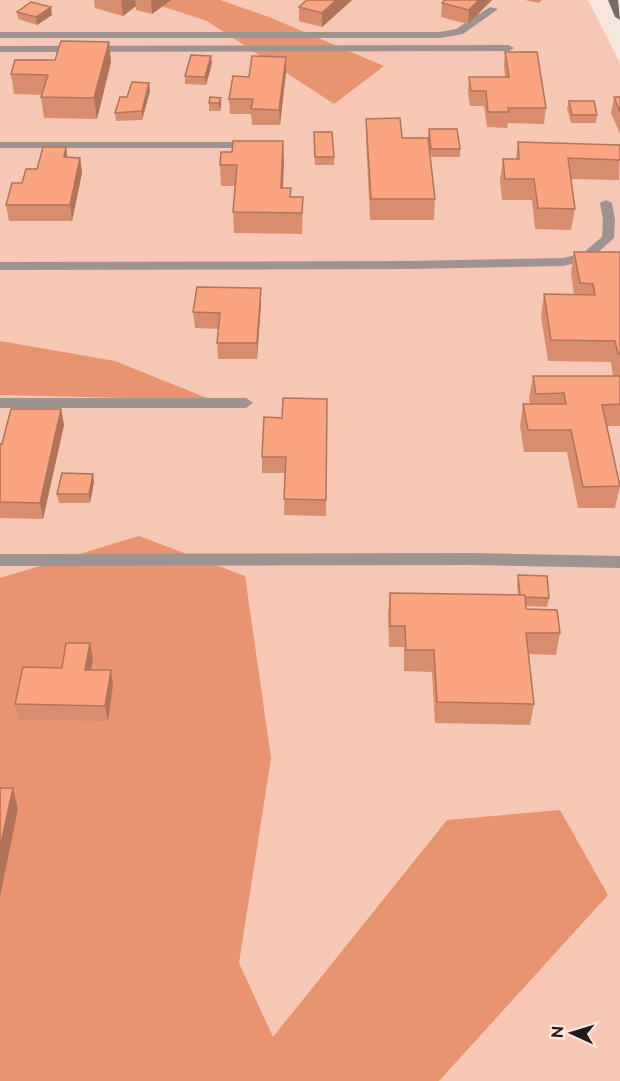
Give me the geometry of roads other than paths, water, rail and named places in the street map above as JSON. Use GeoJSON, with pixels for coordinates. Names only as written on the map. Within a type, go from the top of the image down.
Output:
{"type":"FeatureCollection","features":[{"type":"Feature","properties":{"kind":"main road"},"geometry":{"type":"LineString","coordinates":[[613,0],[620,17]]}},
{"type":"Feature","properties":{"kind":"street"},"geometry":{"type":"LineString","coordinates":[[0,34],[440,35],[459,32],[493,9]]}},
{"type":"Feature","properties":{"kind":"street"},"geometry":{"type":"LineString","coordinates":[[0,49],[509,48]]}},
{"type":"Feature","properties":{"kind":"street"},"geometry":{"type":"LineString","coordinates":[[0,146],[271,146]]}},
{"type":"Feature","properties":{"kind":"street"},"geometry":{"type":"LineString","coordinates":[[0,266],[444,265],[564,262],[592,258],[608,238],[609,220],[606,203]]}},
{"type":"Feature","properties":{"kind":"street"},"geometry":{"type":"LineString","coordinates":[[0,403],[246,403]]}},
{"type":"Feature","properties":{"kind":"street"},"geometry":{"type":"LineString","coordinates":[[0,560],[473,559],[620,562]]}}]}
